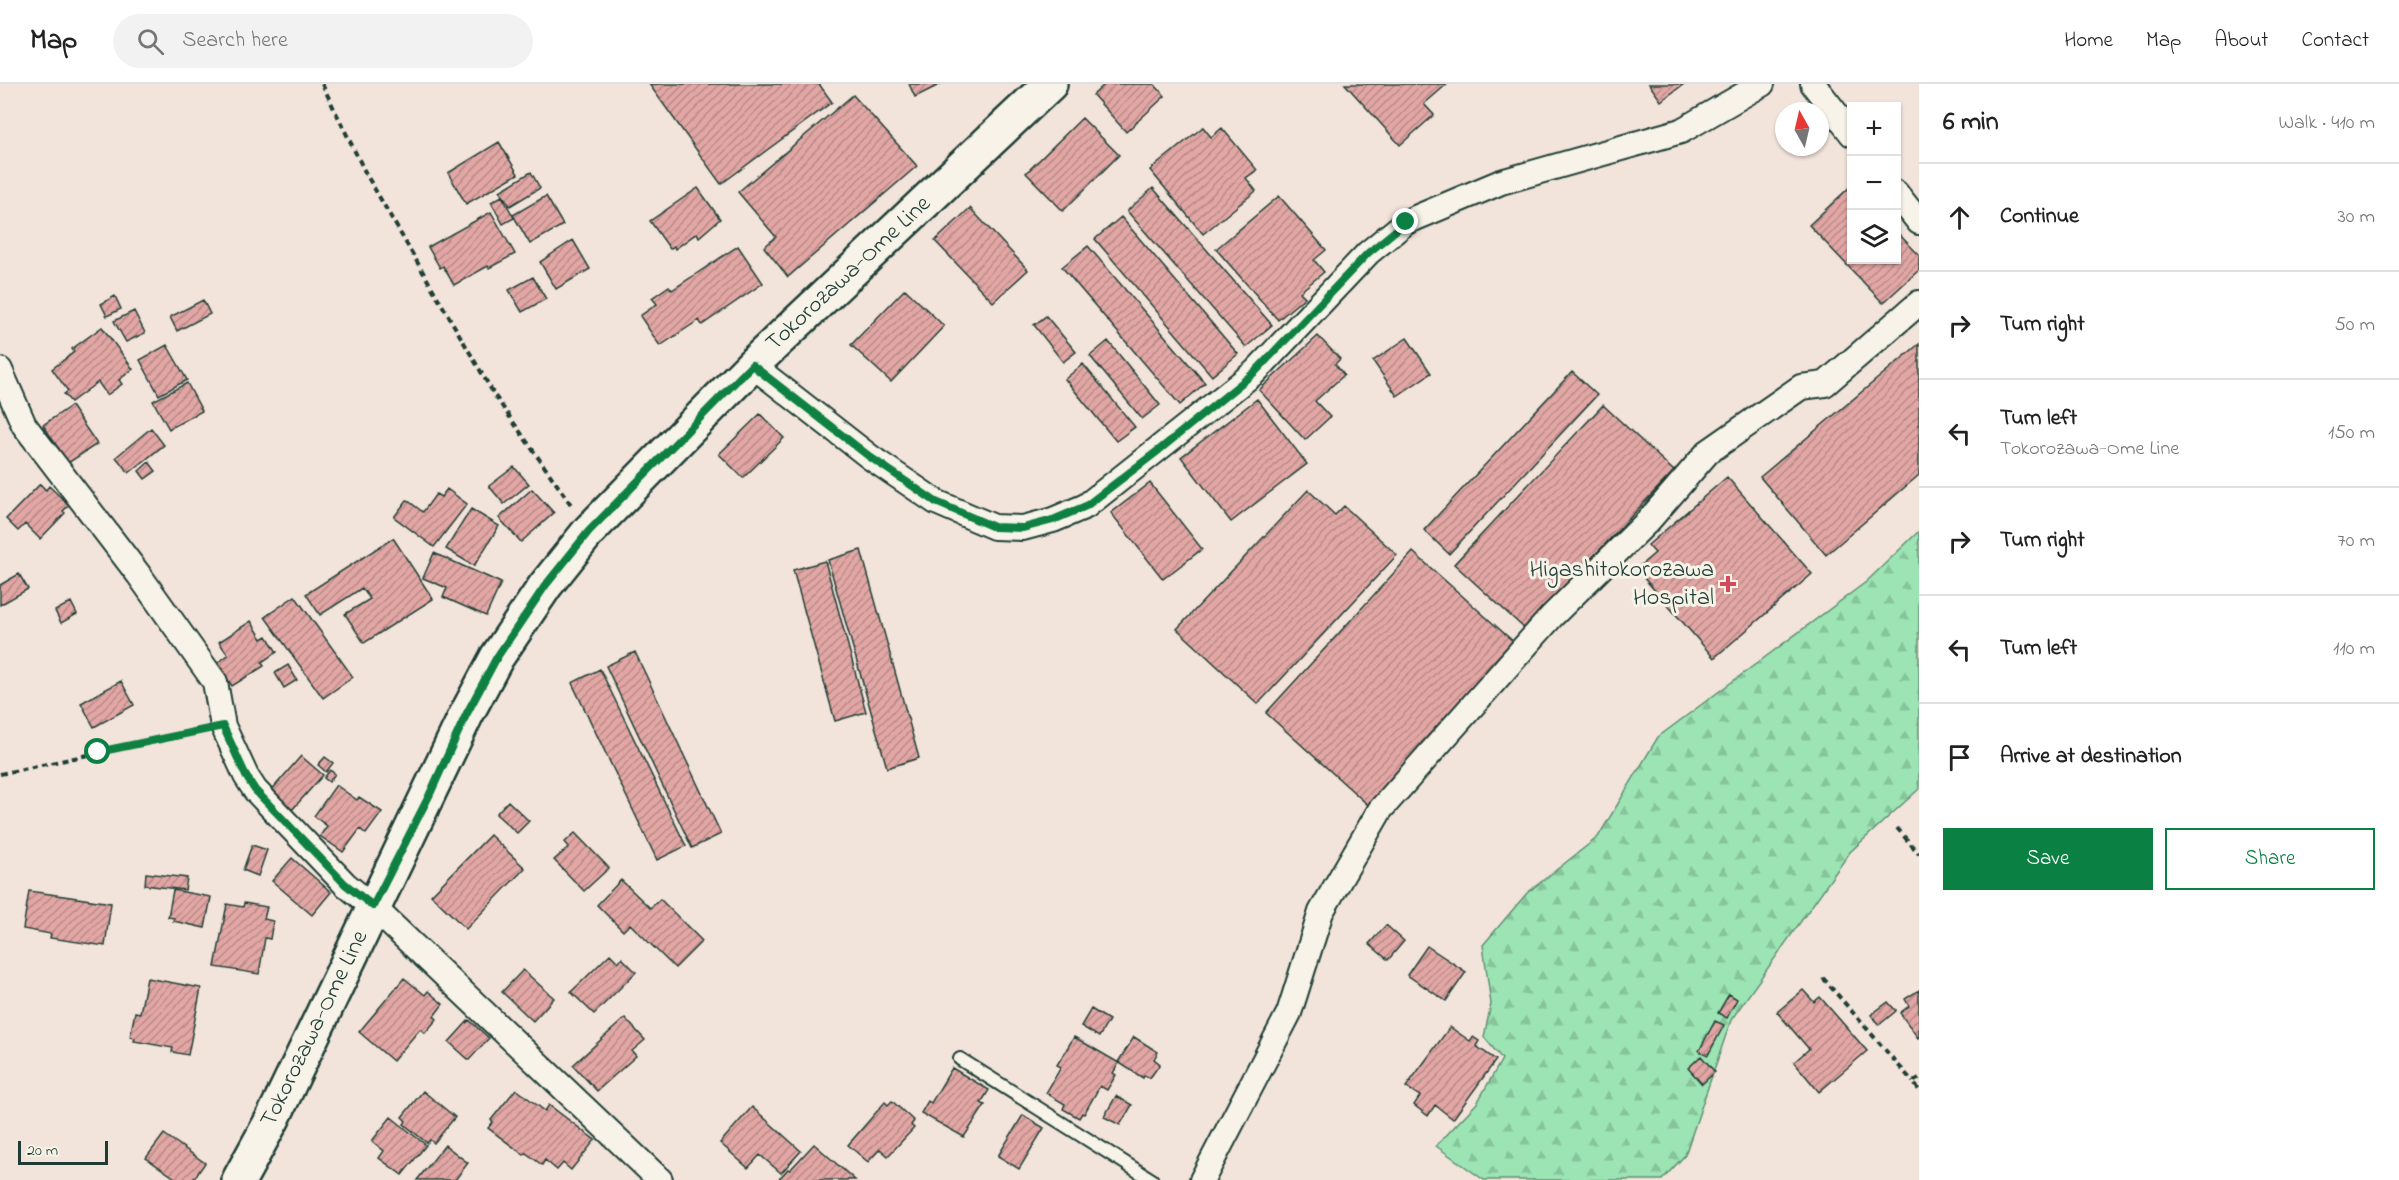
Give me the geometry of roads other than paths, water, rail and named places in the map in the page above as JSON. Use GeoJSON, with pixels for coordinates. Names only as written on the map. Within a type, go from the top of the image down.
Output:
{"type":"FeatureCollection","features":[{"type":"Feature","properties":{"kind":"main road","name":"Tokorozawa-Ome Line"},"geometry":{"type":"LineString","coordinates":[[239,1180],[273,1118],[466,715],[497,657],[545,586],[589,531],[752,365],[1050,84]]}},
{"type":"Feature","properties":{"kind":"street"},"geometry":{"type":"LineString","coordinates":[[752,365],[870,457],[936,502],[994,527],[1023,528],[1053,520],[1086,506],[1255,372],[1368,253],[1406,222],[1501,182],[1681,132],[1762,84]]}},
{"type":"Feature","properties":{"kind":"street"},"geometry":{"type":"LineString","coordinates":[[1813,84],[1847,129]]}},
{"type":"Feature","properties":{"kind":"street"},"geometry":{"type":"LineString","coordinates":[[1901,199],[1919,222]]}},
{"type":"Feature","properties":{"kind":"street"},"geometry":{"type":"LineString","coordinates":[[1202,1180],[1289,1013],[1321,912],[1380,810],[1552,615],[1649,520],[1708,452],[1801,387],[1825,384],[1919,303]]}},
{"type":"Feature","properties":{"kind":"street"},"geometry":{"type":"LineString","coordinates":[[0,370],[24,425],[140,575],[215,682],[223,726],[255,790],[345,884],[373,906],[660,1180]]}},
{"type":"Feature","properties":{"kind":"lane"},"geometry":{"type":"LineString","coordinates":[[960,1059],[1152,1180]]}},
{"type":"Feature","properties":{"kind":"place","name":"Higashitokorozawa Hospital"},"geometry":{"type":"Point","coordinates":[1728,584]}}]}
